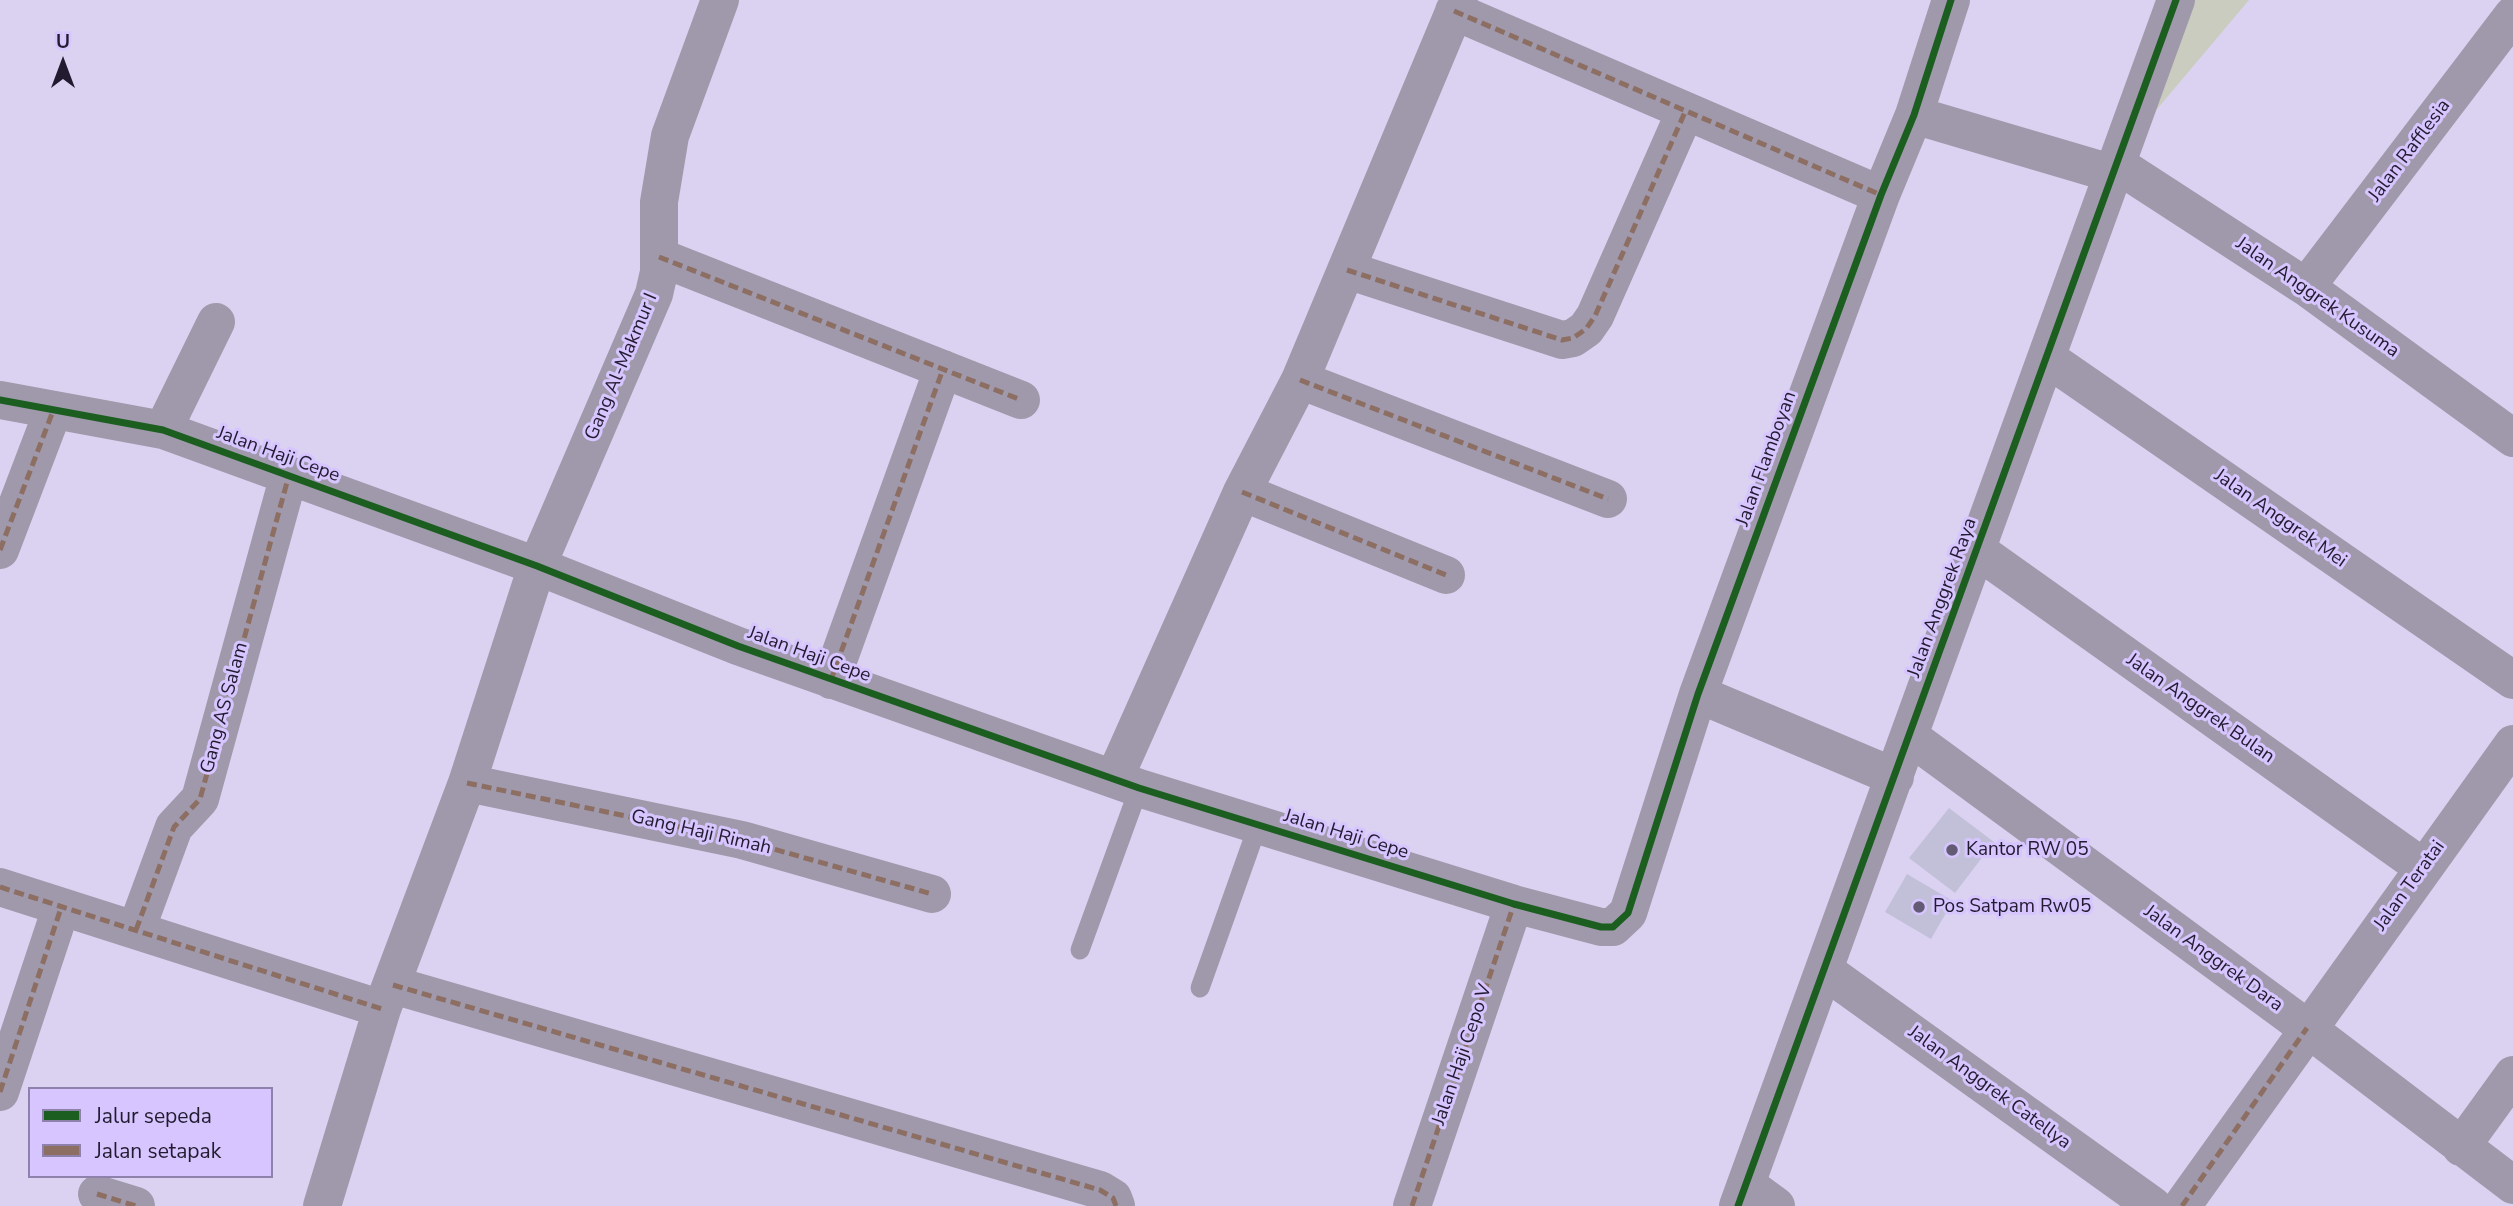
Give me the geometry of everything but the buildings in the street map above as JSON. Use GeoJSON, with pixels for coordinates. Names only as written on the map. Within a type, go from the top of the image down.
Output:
{"type":"FeatureCollection","features":[{"type":"Feature","properties":{"kind":"street","name":"Gang Al-Makmur I"},"geometry":{"type":"LineString","coordinates":[[323,1206],[388,997],[467,783],[537,566],[654,294],[659,257],[659,202],[670,136],[720,0]]}},
{"type":"Feature","properties":{"kind":"street","name":"Jalan Flamboyan"},"geometry":{"type":"LineString","coordinates":[[1612,927],[1628,913],[1698,694],[1881,195],[1914,115],[1951,0]]}},
{"type":"Feature","properties":{"kind":"street","name":"Jalan Anggrek Raya"},"geometry":{"type":"LineString","coordinates":[[1753,1199],[1824,970],[2176,0]]}},
{"type":"Feature","properties":{"kind":"street"},"geometry":{"type":"LineString","coordinates":[[1127,784],[1242,492],[1300,380],[1456,5],[1685,112],[1881,195]]}},
{"type":"Feature","properties":{"kind":"street","name":"Jalan Rafflesia"},"geometry":{"type":"LineString","coordinates":[[2306,288],[2513,15]]}},
{"type":"Feature","properties":{"kind":"street"},"geometry":{"type":"LineString","coordinates":[[1347,270],[1562,340],[1573,338],[1587,328],[1614,279],[1685,112]]}},
{"type":"Feature","properties":{"kind":"street","name":"Jalan Anggrek Kusuma"},"geometry":{"type":"LineString","coordinates":[[1914,115],[2116,170],[2306,288],[2507,421]]}},
{"type":"Feature","properties":{"kind":"street"},"geometry":{"type":"LineString","coordinates":[[659,257],[1021,401]]}},
{"type":"Feature","properties":{"kind":"street"},"geometry":{"type":"LineString","coordinates":[[163,430],[216,322]]}},
{"type":"Feature","properties":{"kind":"street","name":"Jalan Anggrek Mei"},"geometry":{"type":"LineString","coordinates":[[2047,358],[2513,680]]}},
{"type":"Feature","properties":{"kind":"street"},"geometry":{"type":"LineString","coordinates":[[831,680],[943,369]]}},
{"type":"Feature","properties":{"kind":"street"},"geometry":{"type":"LineString","coordinates":[[1300,380],[1608,499]]}},
{"type":"Feature","properties":{"kind":"street","name":"Jalan Haji Cepe"},"geometry":{"type":"LineString","coordinates":[[0,400],[163,430],[537,566],[831,680],[1127,784],[1514,904],[1601,927],[1612,927]]}},
{"type":"Feature","properties":{"kind":"street"},"geometry":{"type":"LineString","coordinates":[[0,550],[53,411]]}},
{"type":"Feature","properties":{"kind":"street","name":"Gang AS Salam"},"geometry":{"type":"LineString","coordinates":[[136,930],[174,827],[200,799],[289,475]]}},
{"type":"Feature","properties":{"kind":"street"},"geometry":{"type":"LineString","coordinates":[[1242,492],[1446,575]]}},
{"type":"Feature","properties":{"kind":"street","name":"Jalan Anggrek Bulan"},"geometry":{"type":"LineString","coordinates":[[1977,550],[2424,868]]}},
{"type":"Feature","properties":{"kind":"street"},"geometry":{"type":"LineString","coordinates":[[1698,694],[1895,777]]}},
{"type":"Feature","properties":{"kind":"street","name":"Jalan Anggrek Dara"},"geometry":{"type":"LineString","coordinates":[[1909,736],[2307,1028],[2513,1185]]}},
{"type":"Feature","properties":{"kind":"street","name":"Jalan Teratai"},"geometry":{"type":"LineString","coordinates":[[2307,1028],[2513,744]]}},
{"type":"Feature","properties":{"kind":"street","name":"Gang Haji Rimah"},"geometry":{"type":"LineString","coordinates":[[467,783],[742,840],[932,894]]}},
{"type":"Feature","properties":{"kind":"street"},"geometry":{"type":"LineString","coordinates":[[0,887],[136,930],[1100,1190],[1113,1198],[1116,1206]]}},
{"type":"Feature","properties":{"kind":"street","name":"Jalan Haji Cepo V"},"geometry":{"type":"LineString","coordinates":[[1412,1206],[1514,904]]}},
{"type":"Feature","properties":{"kind":"street"},"geometry":{"type":"LineString","coordinates":[[0,1092],[61,908]]}},
{"type":"Feature","properties":{"kind":"street","name":"Jalan Anggrek Catellya"},"geometry":{"type":"LineString","coordinates":[[1824,970],[2153,1206]]}},
{"type":"Feature","properties":{"kind":"street"},"geometry":{"type":"LineString","coordinates":[[2182,1206],[2307,1028]]}},
{"type":"Feature","properties":{"kind":"street"},"geometry":{"type":"LineString","coordinates":[[2461,1147],[2513,1075]]}},
{"type":"Feature","properties":{"kind":"street"},"geometry":{"type":"LineString","coordinates":[[97,1194],[136,1206]]}},
{"type":"Feature","properties":{"kind":"lane"},"geometry":{"type":"LineString","coordinates":[[1080,950],[1127,784]]}},
{"type":"Feature","properties":{"kind":"lane"},"geometry":{"type":"LineString","coordinates":[[1200,988],[1258,825]]}},
{"type":"Feature","properties":{"kind":"shaded area"},"geometry":{"type":"Polygon","coordinates":[[[2181,0],[2249,0],[2126,146],[2181,0]]]}},
{"type":"Feature","properties":{"kind":"marked path"},"geometry":{"type":"LineString","coordinates":[[1454,11],[1881,195]]}},
{"type":"Feature","properties":{"kind":"marked path"},"geometry":{"type":"LineString","coordinates":[[1347,270],[1562,340],[1573,338],[1586,329],[1595,316],[1685,112]]}},
{"type":"Feature","properties":{"kind":"marked path"},"geometry":{"type":"LineString","coordinates":[[659,257],[1021,400]]}},
{"type":"Feature","properties":{"kind":"marked path"},"geometry":{"type":"LineString","coordinates":[[831,680],[943,369]]}},
{"type":"Feature","properties":{"kind":"marked path"},"geometry":{"type":"LineString","coordinates":[[1300,380],[1608,499]]}},
{"type":"Feature","properties":{"kind":"marked path"},"geometry":{"type":"LineString","coordinates":[[0,550],[53,411]]}},
{"type":"Feature","properties":{"kind":"marked path"},"geometry":{"type":"LineString","coordinates":[[136,930],[174,827],[200,799],[289,475]]}},
{"type":"Feature","properties":{"kind":"marked path"},"geometry":{"type":"LineString","coordinates":[[1242,492],[1446,575]]}},
{"type":"Feature","properties":{"kind":"marked path"},"geometry":{"type":"LineString","coordinates":[[467,783],[742,840],[932,894]]}},
{"type":"Feature","properties":{"kind":"marked path"},"geometry":{"type":"LineString","coordinates":[[0,887],[382,1009]]}},
{"type":"Feature","properties":{"kind":"marked path"},"geometry":{"type":"LineString","coordinates":[[1412,1206],[1514,904]]}},
{"type":"Feature","properties":{"kind":"marked path"},"geometry":{"type":"LineString","coordinates":[[0,1092],[61,908]]}},
{"type":"Feature","properties":{"kind":"marked path"},"geometry":{"type":"LineString","coordinates":[[393,985],[1100,1190],[1113,1198],[1116,1206]]}},
{"type":"Feature","properties":{"kind":"marked path"},"geometry":{"type":"LineString","coordinates":[[2182,1206],[2307,1028]]}},
{"type":"Feature","properties":{"kind":"marked path"},"geometry":{"type":"LineString","coordinates":[[97,1194],[136,1206]]}},
{"type":"Feature","properties":{"kind":"cycle path"},"geometry":{"type":"LineString","coordinates":[[0,400],[163,430],[537,566],[738,646],[1139,788],[1514,904],[1601,927],[1613,927],[1628,913],[1698,694],[1881,195],[1914,115],[1951,0]]}},
{"type":"Feature","properties":{"kind":"cycle path"},"geometry":{"type":"LineString","coordinates":[[1738,1206],[2176,0]]}},
{"type":"Feature","properties":{"kind":"place","name":"Kantor RW 05"},"geometry":{"type":"Point","coordinates":[1952,850]}},
{"type":"Feature","properties":{"kind":"place","name":"Pos Satpam Rw05"},"geometry":{"type":"Point","coordinates":[1919,907]}}]}
